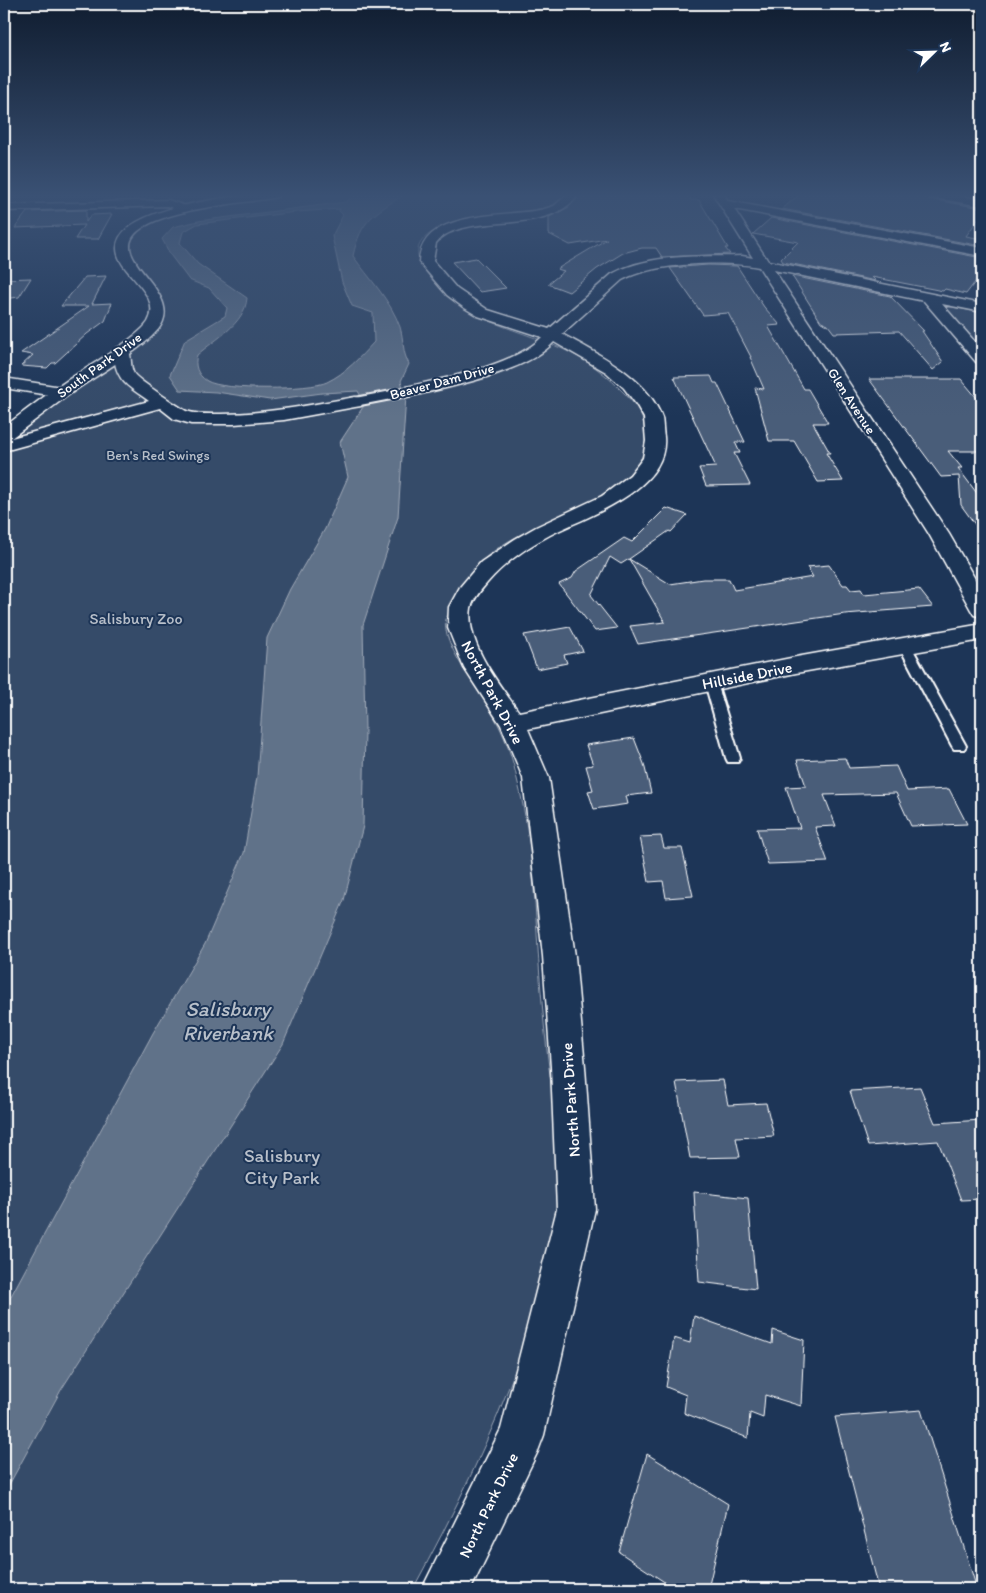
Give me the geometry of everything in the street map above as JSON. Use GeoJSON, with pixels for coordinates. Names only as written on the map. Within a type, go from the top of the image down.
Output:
{"type":"FeatureCollection","features":[{"type":"Feature","properties":{"kind":"street","name":"South Park Drive"},"geometry":{"type":"LineString","coordinates":[[4,435],[61,392],[122,351],[155,322],[158,313],[154,299],[149,288],[134,268]]}},
{"type":"Feature","properties":{"kind":"street","name":"North Park Drive"},"geometry":{"type":"LineString","coordinates":[[431,268],[452,292],[483,313],[552,335],[612,369],[630,385],[653,418],[655,441],[652,458],[637,479],[609,500],[522,543],[489,567],[468,592],[460,608],[459,628],[476,668],[513,723],[536,778],[560,965],[576,1209],[522,1435],[446,1589]]}},
{"type":"Feature","properties":{"kind":"street","name":"Beaver Dam Drive"},"geometry":{"type":"LineString","coordinates":[[122,351],[122,362],[128,377],[180,415],[191,419],[213,420],[284,415],[407,392],[467,377],[523,358],[541,347],[618,277],[639,268]]}},
{"type":"Feature","properties":{"kind":"street","name":"Glen Avenue"},"geometry":{"type":"LineString","coordinates":[[767,268],[939,534],[982,610]]}},
{"type":"Feature","properties":{"kind":"street","name":"Beaver Dam Drive"},"geometry":{"type":"LineString","coordinates":[[785,268],[982,308]]}},
{"type":"Feature","properties":{"kind":"street"},"geometry":{"type":"LineString","coordinates":[[929,298],[982,359]]}},
{"type":"Feature","properties":{"kind":"street"},"geometry":{"type":"LineString","coordinates":[[4,383],[61,392]]}},
{"type":"Feature","properties":{"kind":"street"},"geometry":{"type":"LineString","coordinates":[[4,446],[163,402]]}},
{"type":"Feature","properties":{"kind":"street","name":"Hillside Drive"},"geometry":{"type":"LineString","coordinates":[[513,723],[711,683],[982,632]]}},
{"type":"Feature","properties":{"kind":"lane"},"geometry":{"type":"LineString","coordinates":[[905,646],[959,746]]}},
{"type":"Feature","properties":{"kind":"lane"},"geometry":{"type":"LineString","coordinates":[[711,683],[732,758]]}},
{"type":"Feature","properties":{"kind":"green space","name":"Salisbury City Park"},"geometry":{"type":"Polygon","coordinates":[[[138,268],[424,268],[435,283],[461,307],[494,323],[569,352],[604,374],[634,404],[644,424],[644,452],[633,470],[610,490],[584,505],[531,529],[506,543],[483,560],[463,583],[446,622],[446,630],[454,652],[498,724],[507,744],[523,807],[534,890],[543,1016],[559,1154],[559,1183],[552,1240],[540,1301],[532,1326],[485,1445],[458,1503],[413,1589],[4,1589],[4,443],[70,394],[119,362],[160,323],[164,311],[163,301],[138,268]]]}},
{"type":"Feature","properties":{"kind":"green space"},"geometry":{"type":"Polygon","coordinates":[[[952,307],[982,313],[982,356],[940,311],[942,308],[952,307]]]}},
{"type":"Feature","properties":{"kind":"water","name":"Salisbury Riverbank"},"geometry":{"type":"Polygon","coordinates":[[[180,268],[204,268],[247,298],[241,316],[235,323],[197,355],[197,370],[204,379],[216,384],[248,388],[286,388],[318,385],[340,374],[352,364],[374,342],[373,313],[352,306],[342,282],[339,268],[362,268],[391,308],[400,327],[405,355],[409,364],[401,381],[406,396],[398,517],[363,625],[365,730],[363,826],[344,900],[283,1044],[61,1390],[4,1494],[4,1309],[153,1033],[205,944],[244,853],[257,777],[267,638],[290,589],[325,529],[348,477],[340,442],[365,404],[358,391],[322,393],[270,400],[216,392],[180,390],[170,375],[185,340],[225,316],[227,308],[209,288],[189,280],[180,268]]]}},
{"type":"Feature","properties":{"kind":"building"},"geometry":{"type":"Polygon","coordinates":[[[458,268],[486,268],[506,288],[480,292],[458,268]]]}},
{"type":"Feature","properties":{"kind":"building"},"geometry":{"type":"Polygon","coordinates":[[[598,268],[569,292],[548,284],[564,271],[557,269],[598,268]]]}},
{"type":"Feature","properties":{"kind":"building"},"geometry":{"type":"Polygon","coordinates":[[[670,268],[739,268],[764,307],[780,325],[768,326],[804,389],[808,389],[828,423],[813,423],[830,453],[826,453],[843,481],[818,482],[794,441],[769,441],[755,388],[764,389],[751,357],[728,313],[703,315],[670,268]]]}},
{"type":"Feature","properties":{"kind":"building"},"geometry":{"type":"Polygon","coordinates":[[[814,268],[982,268],[982,273],[966,294],[872,277],[876,281],[814,268]]]}},
{"type":"Feature","properties":{"kind":"building"},"geometry":{"type":"Polygon","coordinates":[[[106,276],[92,304],[112,303],[105,321],[47,368],[21,366],[33,355],[21,353],[89,306],[61,306],[85,277],[106,276]]]}},
{"type":"Feature","properties":{"kind":"building"},"geometry":{"type":"Polygon","coordinates":[[[792,276],[890,296],[924,331],[922,331],[943,362],[933,370],[899,331],[834,333],[828,325],[821,322],[792,276]]]}},
{"type":"Feature","properties":{"kind":"building"},"geometry":{"type":"Polygon","coordinates":[[[31,278],[19,297],[4,299],[4,279],[31,278]]]}},
{"type":"Feature","properties":{"kind":"building"},"geometry":{"type":"Polygon","coordinates":[[[711,376],[714,383],[717,383],[745,442],[735,442],[740,453],[734,453],[750,485],[706,486],[699,468],[716,467],[674,377],[711,376]]]}},
{"type":"Feature","properties":{"kind":"building"},"geometry":{"type":"Polygon","coordinates":[[[869,379],[961,379],[982,404],[982,451],[948,451],[962,468],[958,468],[982,500],[982,534],[961,505],[959,476],[941,477],[869,379]]]}},
{"type":"Feature","properties":{"kind":"building"},"geometry":{"type":"Polygon","coordinates":[[[666,508],[687,515],[671,532],[669,531],[621,564],[610,557],[591,595],[617,628],[595,631],[559,584],[572,578],[576,571],[624,538],[632,542],[666,508]]]}},
{"type":"Feature","properties":{"kind":"building"},"geometry":{"type":"Polygon","coordinates":[[[629,559],[670,584],[703,579],[729,579],[734,590],[813,577],[807,567],[829,565],[843,585],[847,585],[851,590],[861,589],[864,594],[919,589],[933,607],[845,614],[638,644],[630,626],[665,622],[629,559]]]}},
{"type":"Feature","properties":{"kind":"building"},"geometry":{"type":"Polygon","coordinates":[[[570,627],[583,651],[564,655],[567,663],[537,669],[524,635],[570,627]]]}},
{"type":"Feature","properties":{"kind":"building"},"geometry":{"type":"Polygon","coordinates":[[[634,738],[644,764],[651,793],[626,796],[628,804],[594,809],[588,791],[593,790],[586,766],[593,765],[586,745],[634,738]]]}},
{"type":"Feature","properties":{"kind":"building"},"geometry":{"type":"Polygon","coordinates":[[[845,758],[849,768],[896,766],[907,791],[949,789],[967,824],[911,826],[896,793],[824,795],[836,826],[815,827],[828,862],[768,864],[757,829],[800,828],[786,787],[806,786],[797,760],[845,758]]]}},
{"type":"Feature","properties":{"kind":"building"},"geometry":{"type":"Polygon","coordinates":[[[661,836],[664,848],[682,848],[693,896],[666,898],[663,881],[649,882],[640,837],[661,836]]]}},
{"type":"Feature","properties":{"kind":"building"},"geometry":{"type":"Polygon","coordinates":[[[723,1080],[728,1105],[766,1103],[774,1136],[736,1138],[740,1157],[690,1158],[676,1082],[723,1080]]]}},
{"type":"Feature","properties":{"kind":"building"},"geometry":{"type":"Polygon","coordinates":[[[920,1087],[935,1123],[982,1120],[982,1199],[961,1200],[938,1141],[868,1146],[850,1091],[920,1087]]]}},
{"type":"Feature","properties":{"kind":"building"},"geometry":{"type":"Polygon","coordinates":[[[694,1192],[748,1198],[756,1289],[699,1282],[694,1192]]]}},
{"type":"Feature","properties":{"kind":"building"},"geometry":{"type":"Polygon","coordinates":[[[694,1316],[772,1344],[773,1330],[804,1340],[801,1406],[765,1395],[763,1418],[750,1413],[748,1438],[684,1413],[686,1395],[666,1387],[674,1338],[690,1343],[694,1316]]]}},
{"type":"Feature","properties":{"kind":"building"},"geometry":{"type":"Polygon","coordinates":[[[921,1410],[977,1589],[879,1589],[835,1417],[921,1410]]]}},
{"type":"Feature","properties":{"kind":"building"},"geometry":{"type":"Polygon","coordinates":[[[647,1454],[728,1504],[708,1589],[675,1589],[619,1552],[647,1454]]]}},
{"type":"Feature","properties":{"kind":"park label","name":"Ben's Red Swings"},"geometry":{"type":"Point","coordinates":[158,455]}},
{"type":"Feature","properties":{"kind":"park label","name":"Salisbury Zoo"},"geometry":{"type":"Point","coordinates":[136,618]}}]}
